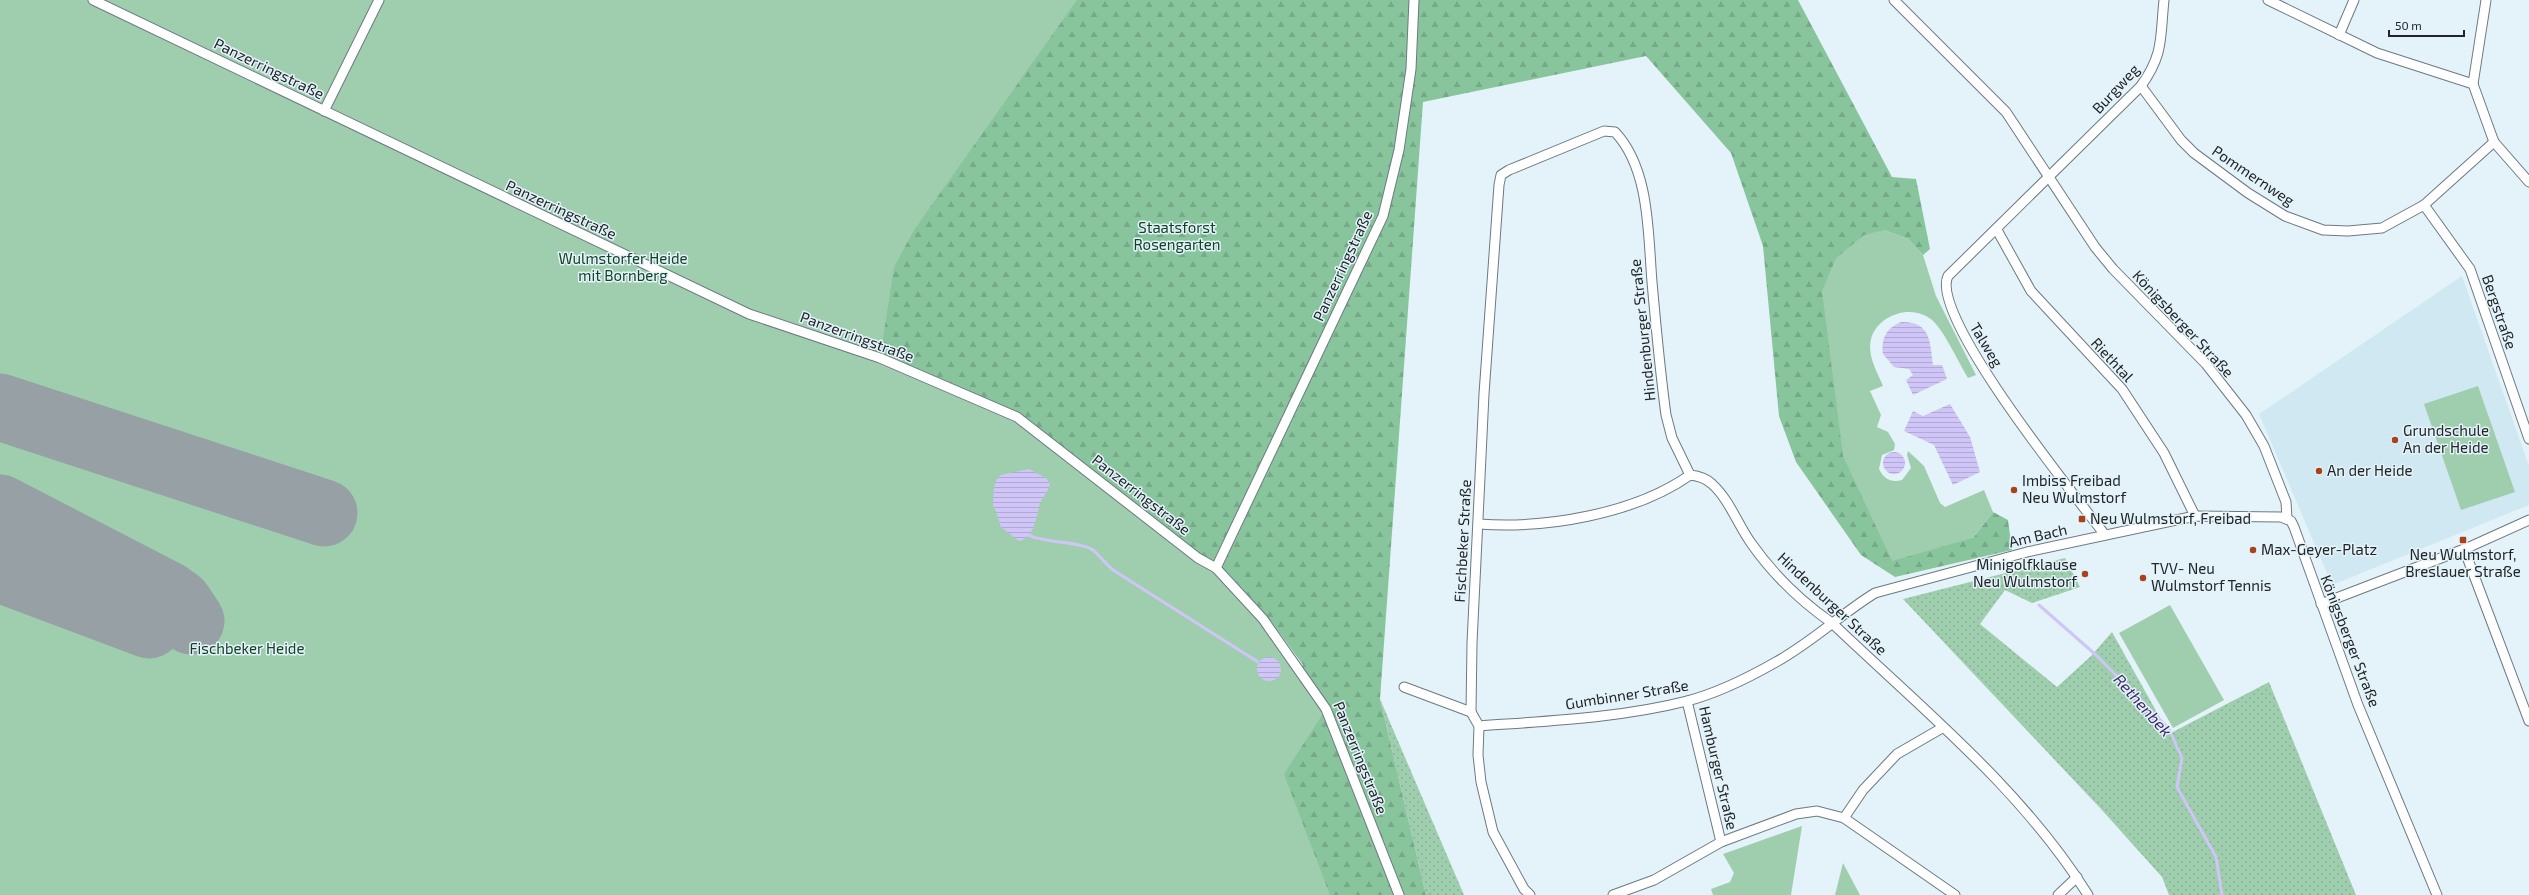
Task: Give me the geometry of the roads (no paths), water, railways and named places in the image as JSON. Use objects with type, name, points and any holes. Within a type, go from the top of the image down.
[{"type":"street","name":"Panzerringstraße","points":[[93,0],[749,314],[880,358],[1016,417],[1198,558],[1216,568],[1263,619],[1326,709],[1399,895]]},
{"type":"street","points":[[324,111],[379,0]]},
{"type":"street","name":"Panzerringstraße","points":[[1216,568],[1383,216],[1400,150],[1411,69],[1414,0]]},
{"type":"street","name":"Königsberger Straße","points":[[1894,0],[2006,112],[2073,217],[2113,269],[2206,364],[2246,415],[2264,446],[2284,496],[2287,505],[2286,518],[2291,521],[2296,532],[2358,705],[2437,895]]},
{"type":"street","name":"Burgweg","points":[[2048,177],[2141,86],[2155,67],[2161,47],[2164,0]]},
{"type":"street","points":[[2268,0],[2377,53],[2473,84]]},
{"type":"street","points":[[2339,35],[2354,0]]},
{"type":"street","points":[[2486,0],[2473,84],[2494,142],[2529,182]]},
{"type":"street","name":"Pommernweg","points":[[2141,86],[2181,140],[2194,152],[2248,194],[2285,216],[2323,230],[2348,231],[2382,228],[2424,205],[2494,142]]},
{"type":"street","name":"Hindenburger Straße","points":[[1501,175],[1509,170],[1604,131],[1615,132],[1624,142],[1638,172],[1646,213],[1666,415],[1672,438],[1690,476],[1702,477],[1712,484],[1720,493],[1751,544],[1815,611],[1832,623],[1981,763],[2020,805],[2077,877],[2088,895]]},
{"type":"street","name":"Fischbeker Straße","points":[[1471,712],[1472,643],[1479,524],[1484,394],[1501,175]]},
{"type":"street","name":"Talweg","points":[[2048,177],[1997,230],[1947,277],[1944,288],[1948,304],[1959,327],[1995,387],[2105,535]]},
{"type":"street","name":"Bergstraße","points":[[2424,205],[2470,269],[2529,439]]},
{"type":"street","name":"Riethtal","points":[[1997,230],[2031,291],[2122,389],[2164,453],[2195,516]]},
{"type":"street","points":[[1479,524],[1536,524],[1581,517],[1647,498],[1674,486],[1690,476]]},
{"type":"street","name":"Am Bach","points":[[1832,623],[1875,593],[2027,552],[2195,516],[2286,518]]},
{"type":"street","points":[[2321,604],[2464,549],[2529,520]]},
{"type":"street","points":[[2464,549],[2529,721]]},
{"type":"street","name":"Gumbinner Straße","points":[[1479,726],[1582,718],[1687,701],[1742,680],[1776,662],[1812,640],[1832,623]]},
{"type":"street","points":[[1404,687],[1471,712],[1479,726],[1478,755],[1481,782],[1493,832],[1524,889],[1530,895]]},
{"type":"street","name":"Hamburger Straße","points":[[1687,701],[1721,842]]},
{"type":"street","points":[[1844,818],[1863,790],[1897,754],[1942,728]]},
{"type":"street","points":[[1613,895],[1654,880],[1721,842],[1796,814],[1818,811],[1844,818],[1955,895]]},
{"type":"street","points":[[2058,895],[2077,877]]},
{"type":"waterway","points":[[1029,535],[1035,538],[1080,545],[1093,550],[1113,570],[1258,662]]},
{"type":"waterway","name":"Rethenbek","points":[[2039,605],[2096,655],[2169,729],[2182,758],[2177,787],[2216,857],[2222,895]]},
{"type":"place","name":"Grundschule An der Heide","points":[[2395,440]]},
{"type":"place","name":"An der Heide","points":[[2319,471]]},
{"type":"place","name":"Imbiss Freibad Neu Wulmstorf","points":[[2014,490]]},
{"type":"place","name":"Neu Wulmstorf, Freibad","points":[[2082,519]]},
{"type":"place","name":"Neu Wulmstorf, Breslauer Straße","points":[[2463,540]]},
{"type":"place","name":"Max-Geyer-Platz","points":[[2253,550]]},
{"type":"place","name":"Minigolfklause Neu Wulmstorf","points":[[2085,574]]},
{"type":"place","name":"TVV- Neu Wulmstorf Tennis","points":[[2143,578]]},
{"type":"park label","name":"Staatsforst Rosengarten","points":[[1177,236]]},
{"type":"park label","name":"Wulmstorfer Heide mit Bornberg","points":[[623,268]]},
{"type":"park label","name":"Fischbeker Heide","points":[[247,649]]}]
